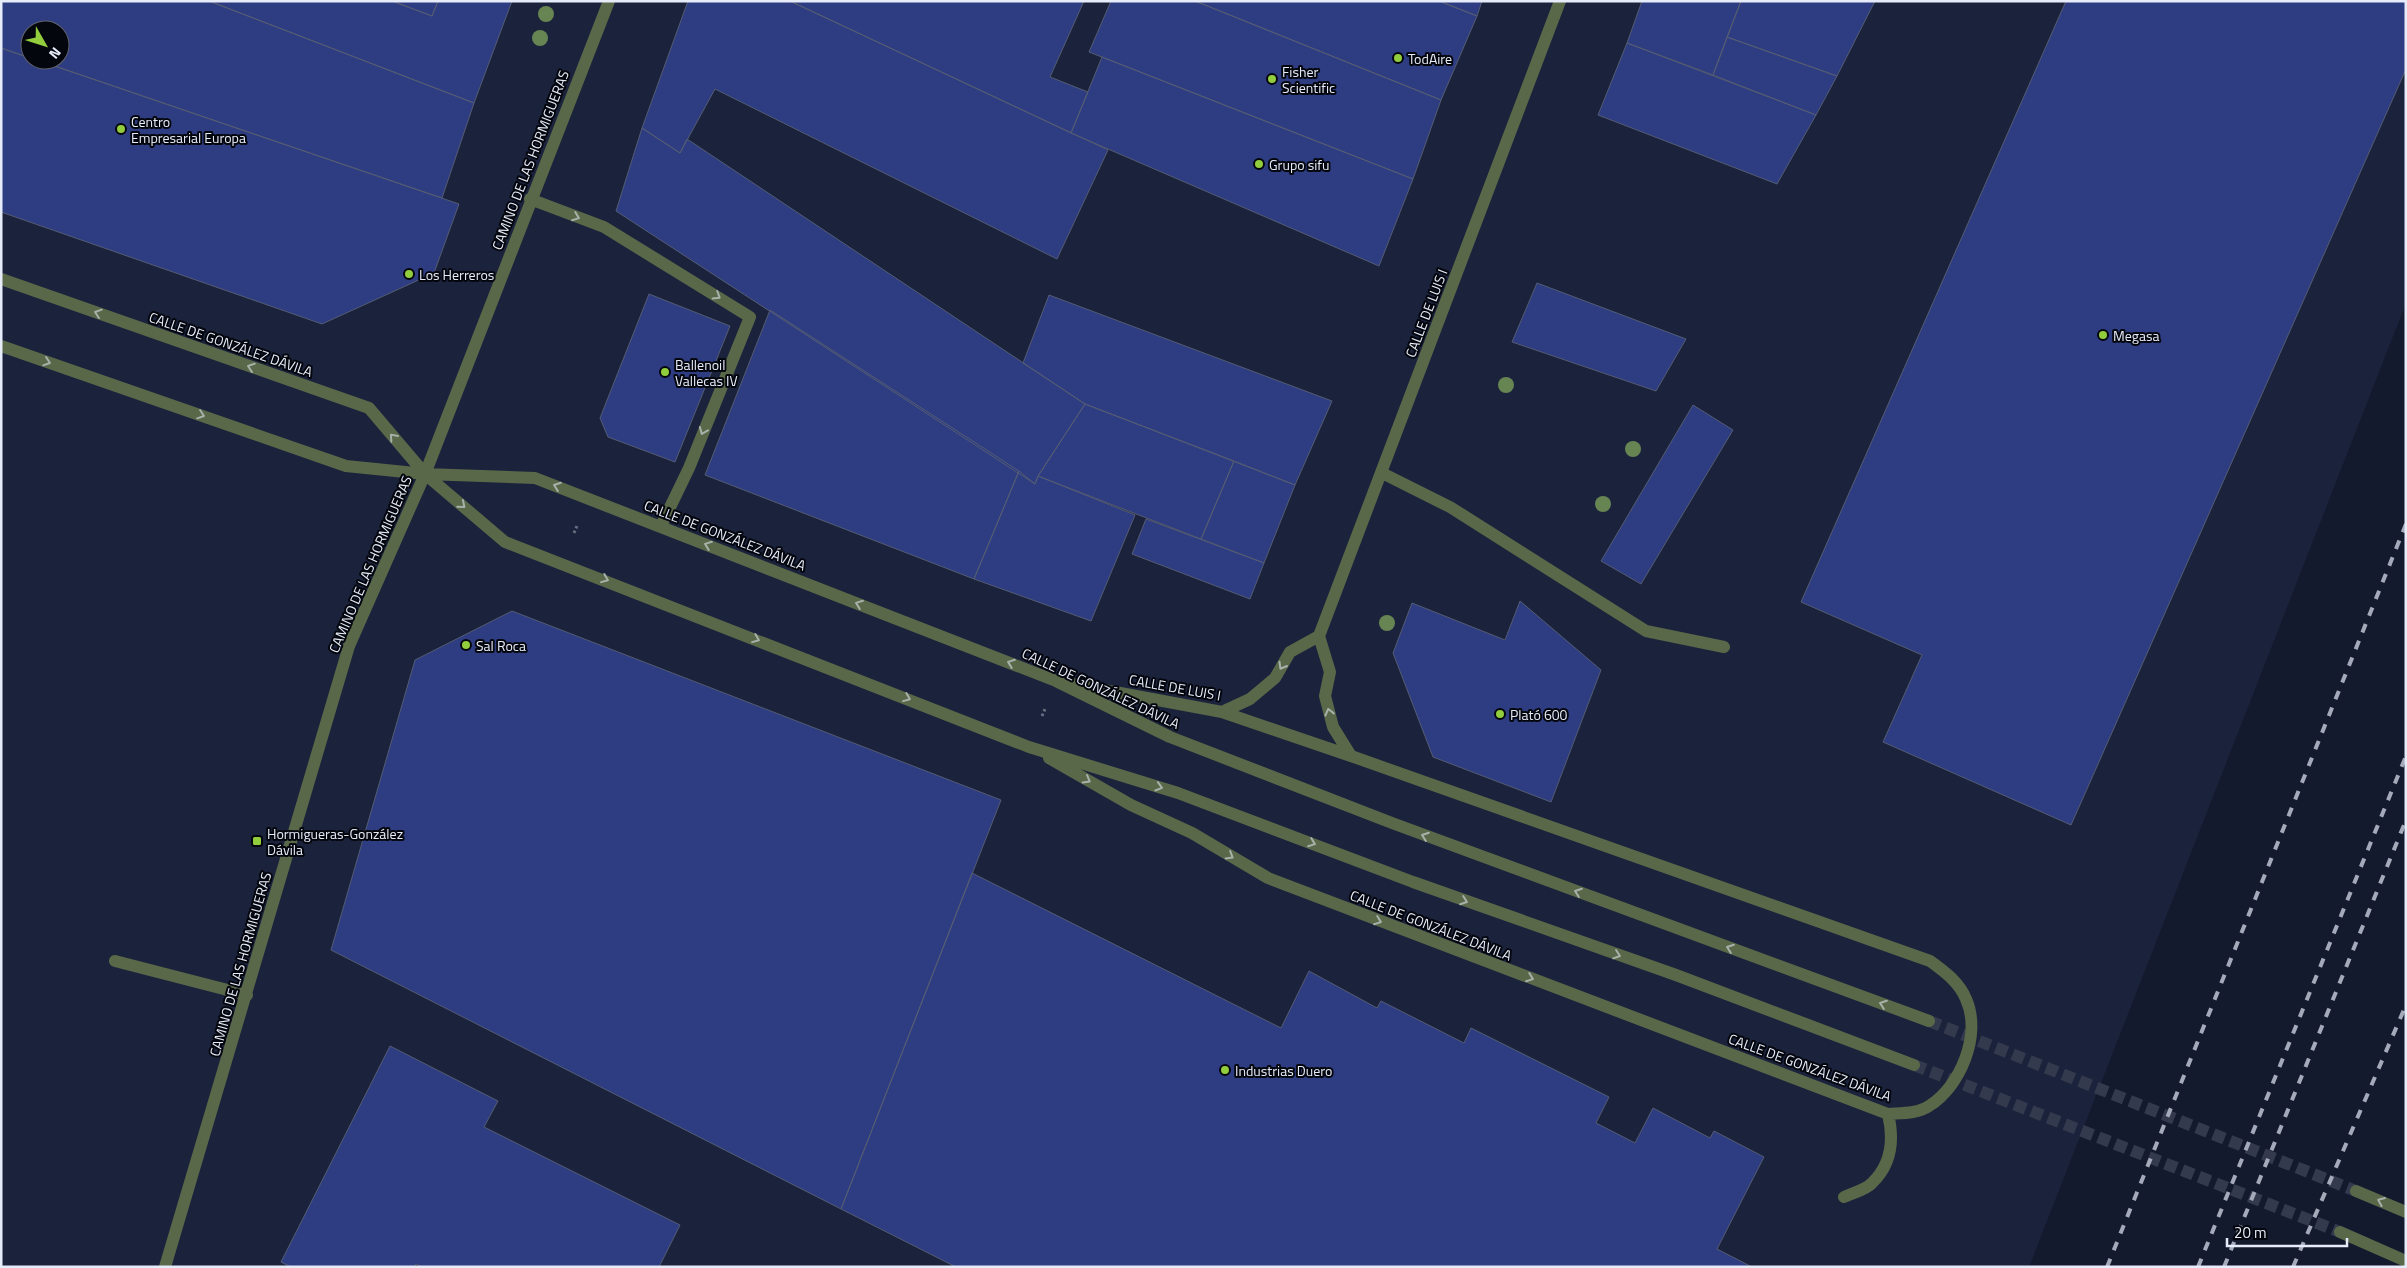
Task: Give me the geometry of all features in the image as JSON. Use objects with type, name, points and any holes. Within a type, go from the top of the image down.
[{"type":"street","name":"CAMINO DE LAS HORMIGUERAS","points":[[165,1267],[349,646],[425,474],[609,1]]},
{"type":"street","name":"CALLE DE LUIS I","points":[[1056,681],[1222,712],[1250,699],[1275,678],[1290,652],[1319,636],[1560,1]]},
{"type":"street","points":[[530,200],[604,227],[750,316],[688,468],[661,526]]},
{"type":"street","name":"CALLE DE GONZÁLEZ DÁVILA","points":[[1,279],[369,408],[425,474],[505,542],[1029,747],[1178,793],[1413,882],[1676,975],[1914,1065]]},
{"type":"street","name":"CALLE DE GONZÁLEZ DÁVILA","points":[[1,346],[346,466],[425,474],[535,478],[1056,681],[1179,741],[1401,827],[1929,1021]]},
{"type":"street","points":[[1382,473],[1450,507],[1646,631],[1724,647]]},
{"type":"street","points":[[1319,636],[1330,672],[1325,696],[1333,727],[1351,756]]},
{"type":"street","name":"CALLE DE GONZÁLEZ DÁVILA","points":[[1029,747],[1131,805],[1192,833],[1268,878],[1888,1114],[1907,1113],[1927,1108],[1946,1093],[1963,1065],[1972,1031],[1967,1000],[1953,978],[1930,961],[1222,712]]},
{"type":"street","points":[[115,961],[247,995]]},
{"type":"street","points":[[1844,1196],[1872,1184],[1883,1169],[1891,1152],[1892,1131],[1888,1114]]},
{"type":"street","points":[[2356,1191],[2406,1212]]},
{"type":"street","points":[[2340,1232],[2406,1262]]},
{"type":"path","points":[[574,533],[577,526]]},
{"type":"path","points":[[1042,716],[1045,709]]},
{"type":"shaded area","points":[[1,1],[2406,1],[2406,303],[2029,1267],[1,1267]]},
{"type":"building","points":[[1,1],[209,1],[474,103],[442,198],[66,70],[70,70],[70,20],[20,20],[20,55],[1,48]]},
{"type":"building","points":[[209,1],[392,1],[432,16],[438,1],[512,1],[474,103]]},
{"type":"building","points":[[392,1],[438,1],[432,16]]},
{"type":"building","points":[[688,1],[790,1],[1108,150],[1057,259],[715,89],[680,153],[642,128]]},
{"type":"building","points":[[790,1],[1084,1],[1050,77],[1088,92],[1071,133]]},
{"type":"building","name":"Fisher Scientific","points":[[1111,1],[1195,1],[1441,100],[1413,179],[1089,52]]},
{"type":"building","name":"TodAire","points":[[1195,1],[1439,1],[1477,16],[1441,100]]},
{"type":"building","points":[[1439,1],[1482,1],[1477,16]]},
{"type":"building","points":[[1642,1],[1741,1],[1713,75],[1627,43]]},
{"type":"building","points":[[1741,1],[1875,1],[1837,76],[1727,37]]},
{"type":"building","name":"Megasa","points":[[2066,1],[2406,1],[2406,69],[2071,825],[1883,742],[1922,655],[1801,602]]},
{"type":"building","points":[[1727,37],[1837,76],[1816,115],[1713,75]]},
{"type":"building","points":[[1627,43],[1816,115],[1777,184],[1598,115]]},
{"type":"building","name":"Centro Empresarial Europa","points":[[1,48],[20,55],[20,70],[66,70],[459,204],[434,273],[322,324],[1,212]]},
{"type":"building","name":"Grupo sifu","points":[[1102,57],[1413,179],[1379,266],[1071,133]]},
{"type":"building","points":[[642,128],[680,153],[687,139],[1085,404],[1038,476],[1035,484],[616,211]]},
{"type":"building","points":[[1537,283],[1686,339],[1656,391],[1512,342]]},
{"type":"building","name":"Ballenoil Vallecas IV","points":[[649,294],[730,326],[675,462],[608,437],[600,418]]},
{"type":"building","points":[[1049,295],[1332,401],[1295,485],[1085,404],[1023,363]]},
{"type":"building","points":[[770,310],[1019,471],[974,579],[705,475]]},
{"type":"building","points":[[1085,404],[1234,461],[1201,539],[1038,476]]},
{"type":"building","points":[[1693,405],[1733,430],[1641,584],[1601,561]]},
{"type":"building","points":[[1234,461],[1295,485],[1264,563],[1201,539]]},
{"type":"building","points":[[1019,471],[1035,484],[1038,476],[1135,515],[1091,621],[974,579]]},
{"type":"building","points":[[1146,519],[1264,563],[1250,599],[1132,554]]},
{"type":"building","name":"Plató 600","points":[[1520,601],[1601,670],[1551,802],[1433,757],[1393,653],[1412,603],[1505,640]]},
{"type":"building","points":[[512,611],[1001,800],[841,1209],[331,950],[415,660]]},
{"type":"building","name":"Industrias Duero","points":[[972,873],[1281,1028],[1309,971],[1377,1008],[1381,1001],[1464,1043],[1471,1028],[1609,1097],[1596,1123],[1635,1143],[1653,1108],[1710,1138],[1714,1131],[1764,1157],[1717,1249],[1752,1267],[956,1267],[841,1209]]},
{"type":"building","points":[[390,1046],[498,1101],[484,1127],[680,1225],[659,1267],[422,1267],[416,1264],[414,1267],[291,1267],[281,1262]]},
{"type":"tunnel","points":[[1929,1021],[2356,1191]]},
{"type":"tunnel","points":[[1914,1065],[2340,1232]]},
{"type":"railway","points":[[2107,1267],[2406,524]]},
{"type":"railway","points":[[2198,1267],[2406,756]]},
{"type":"railway","points":[[2224,1267],[2406,820]]},
{"type":"railway","points":[[2293,1267],[2406,1005]]},
{"type":"place","name":"TodAire","points":[[1398,58]]},
{"type":"place","name":"Fisher Scientific","points":[[1272,79]]},
{"type":"place","name":"Centro Empresarial Europa","points":[[121,129]]},
{"type":"place","name":"Grupo sifu","points":[[1259,164]]},
{"type":"place","name":"Los Herreros","points":[[409,274]]},
{"type":"place","name":"Megasa","points":[[2103,335]]},
{"type":"place","name":"Ballenoil Vallecas IV","points":[[665,372]]},
{"type":"place","name":"Sal Roca","points":[[466,645]]},
{"type":"place","name":"Plató 600","points":[[1500,714]]},
{"type":"place","name":"Hormigueras-González Dávila","points":[[257,841]]},
{"type":"place","name":"Industrias Duero","points":[[1225,1070]]}]
